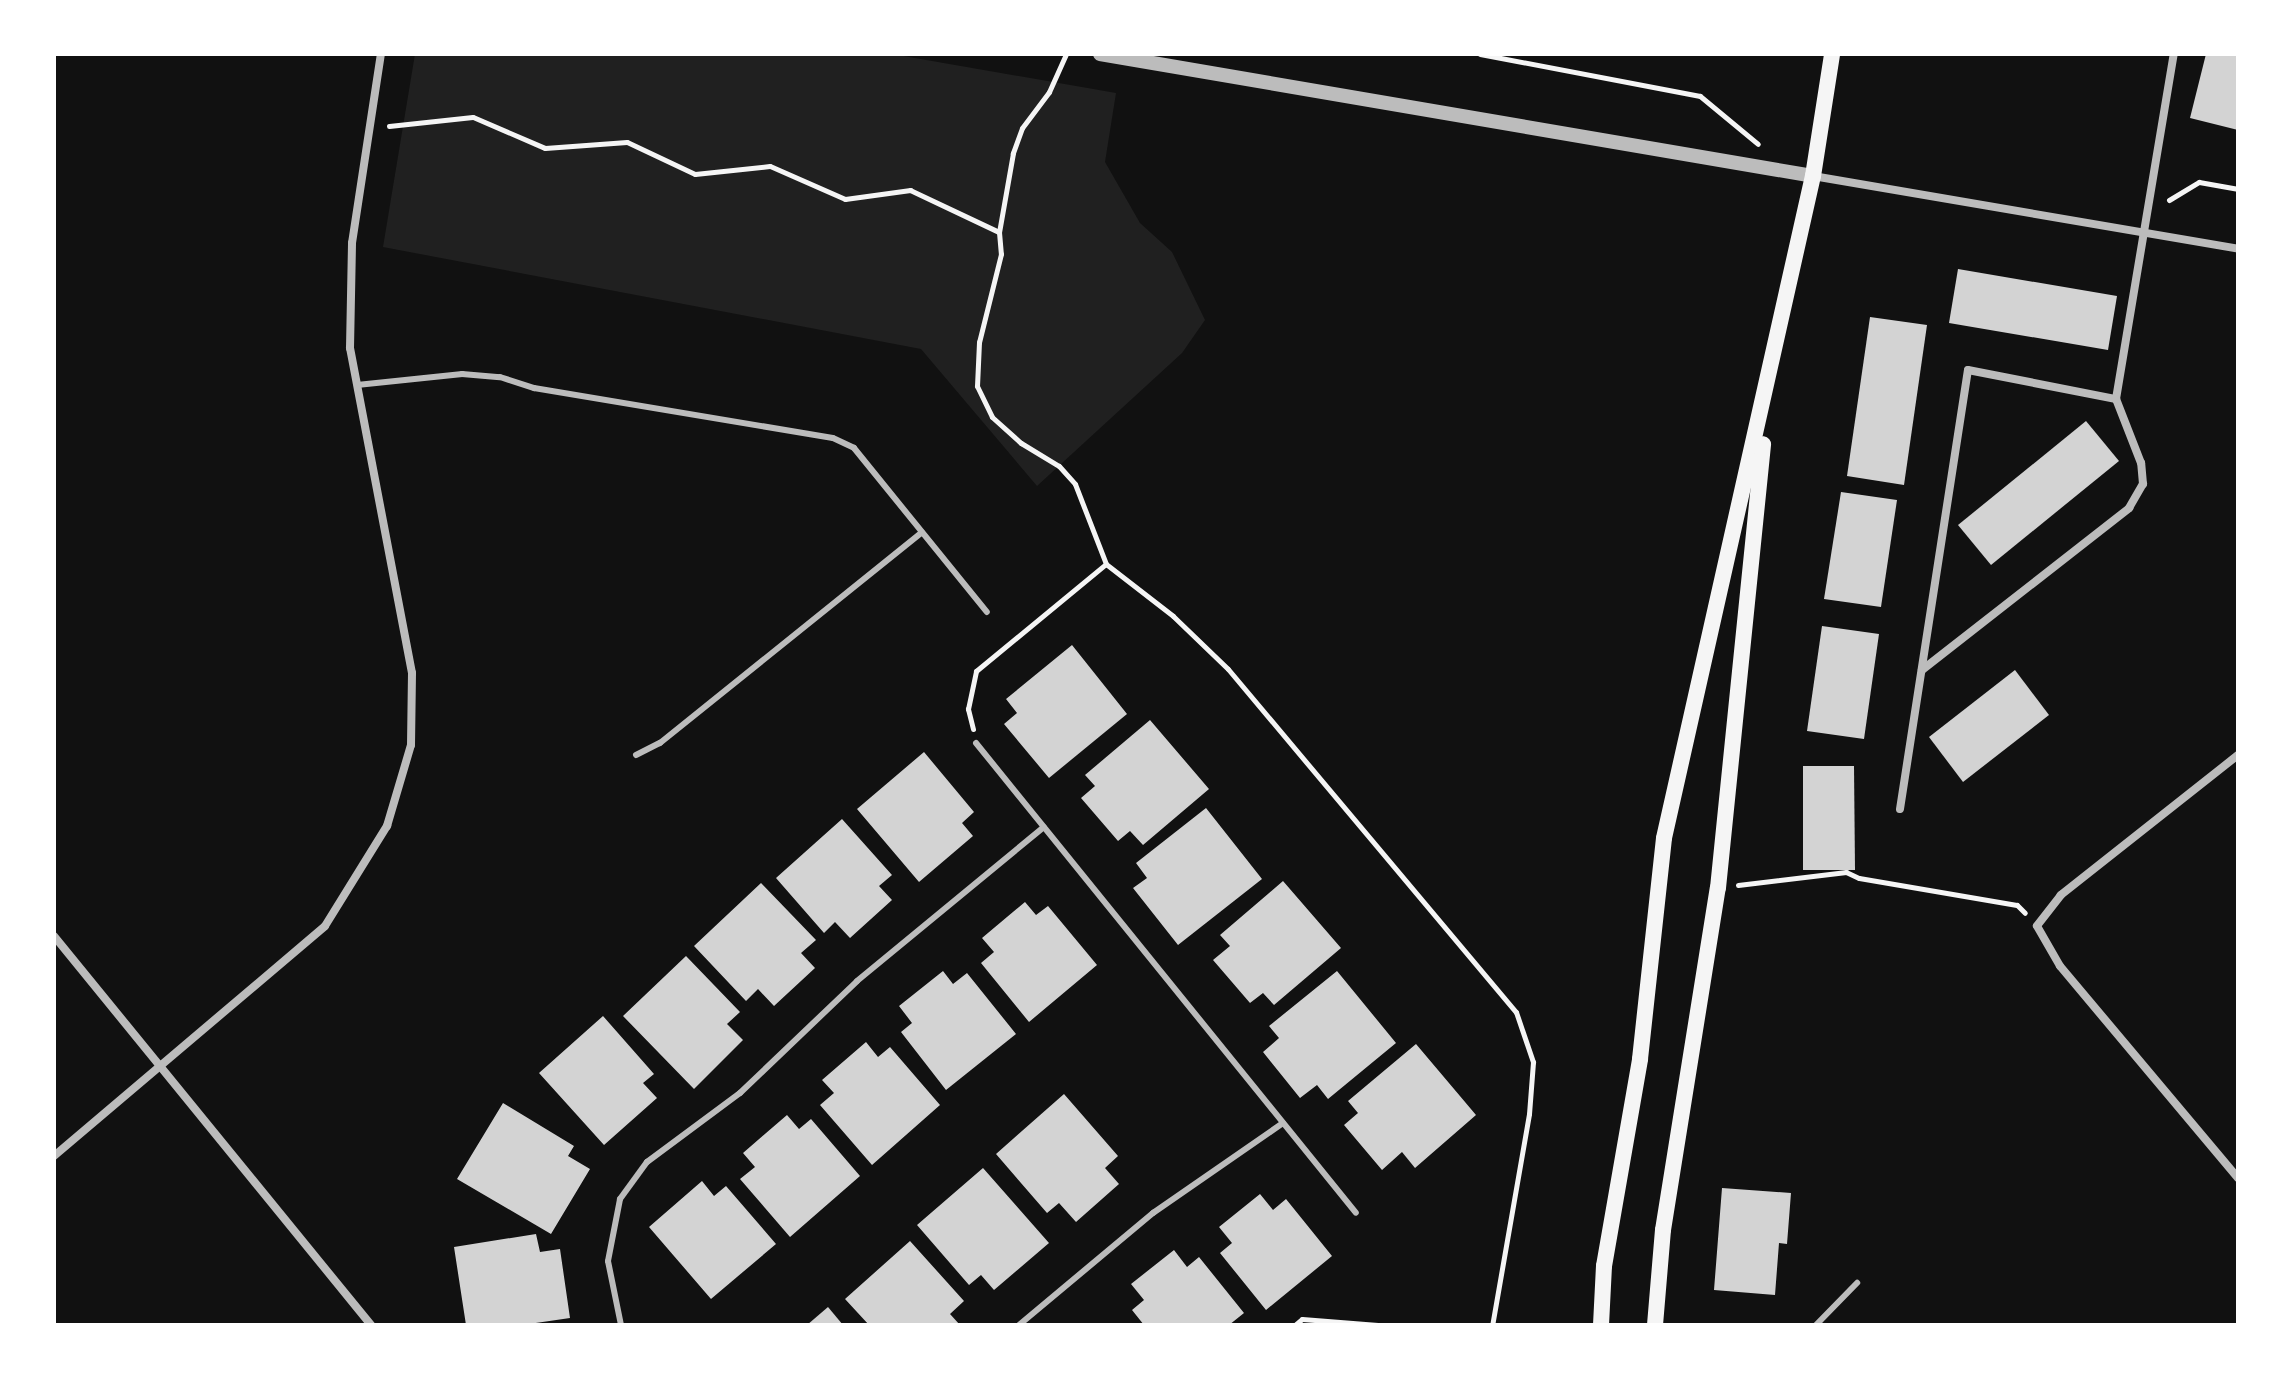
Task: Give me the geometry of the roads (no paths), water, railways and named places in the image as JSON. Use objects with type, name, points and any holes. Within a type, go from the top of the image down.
[{"type":"main road","points":[[1601,1325],[1604,1266],[1640,1059],[1664,838],[1813,176],[1832,54]]},
{"type":"main road","points":[[1655,1325],[1663,1230],[1718,888],[1770,371]]},
{"type":"street","points":[[54,1156],[325,926],[387,826],[411,745],[412,673],[350,348],[352,243],[381,54]]},
{"type":"street","points":[[1100,54],[2238,249]]},
{"type":"street","points":[[1922,670],[2129,508],[2143,484],[2141,463],[2116,399],[2174,54]]},
{"type":"street","points":[[1900,809],[1968,370],[2116,399]]},
{"type":"street","points":[[2238,755],[2061,895],[2037,926],[2060,966],[2238,1178]]},
{"type":"street","points":[[54,936],[371,1325]]},
{"type":"lane","points":[[357,385],[462,374],[500,377],[534,388],[833,438],[854,448],[987,612]]},
{"type":"lane","points":[[636,755],[660,743],[922,532]]},
{"type":"lane","points":[[976,743],[1356,1213]]},
{"type":"lane","points":[[621,1325],[608,1261],[620,1199],[647,1162],[740,1093],[857,981],[1044,827]]},
{"type":"lane","points":[[1019,1325],[1153,1213],[1283,1123]]},
{"type":"lane","points":[[1816,1325],[1857,1283]]}]
